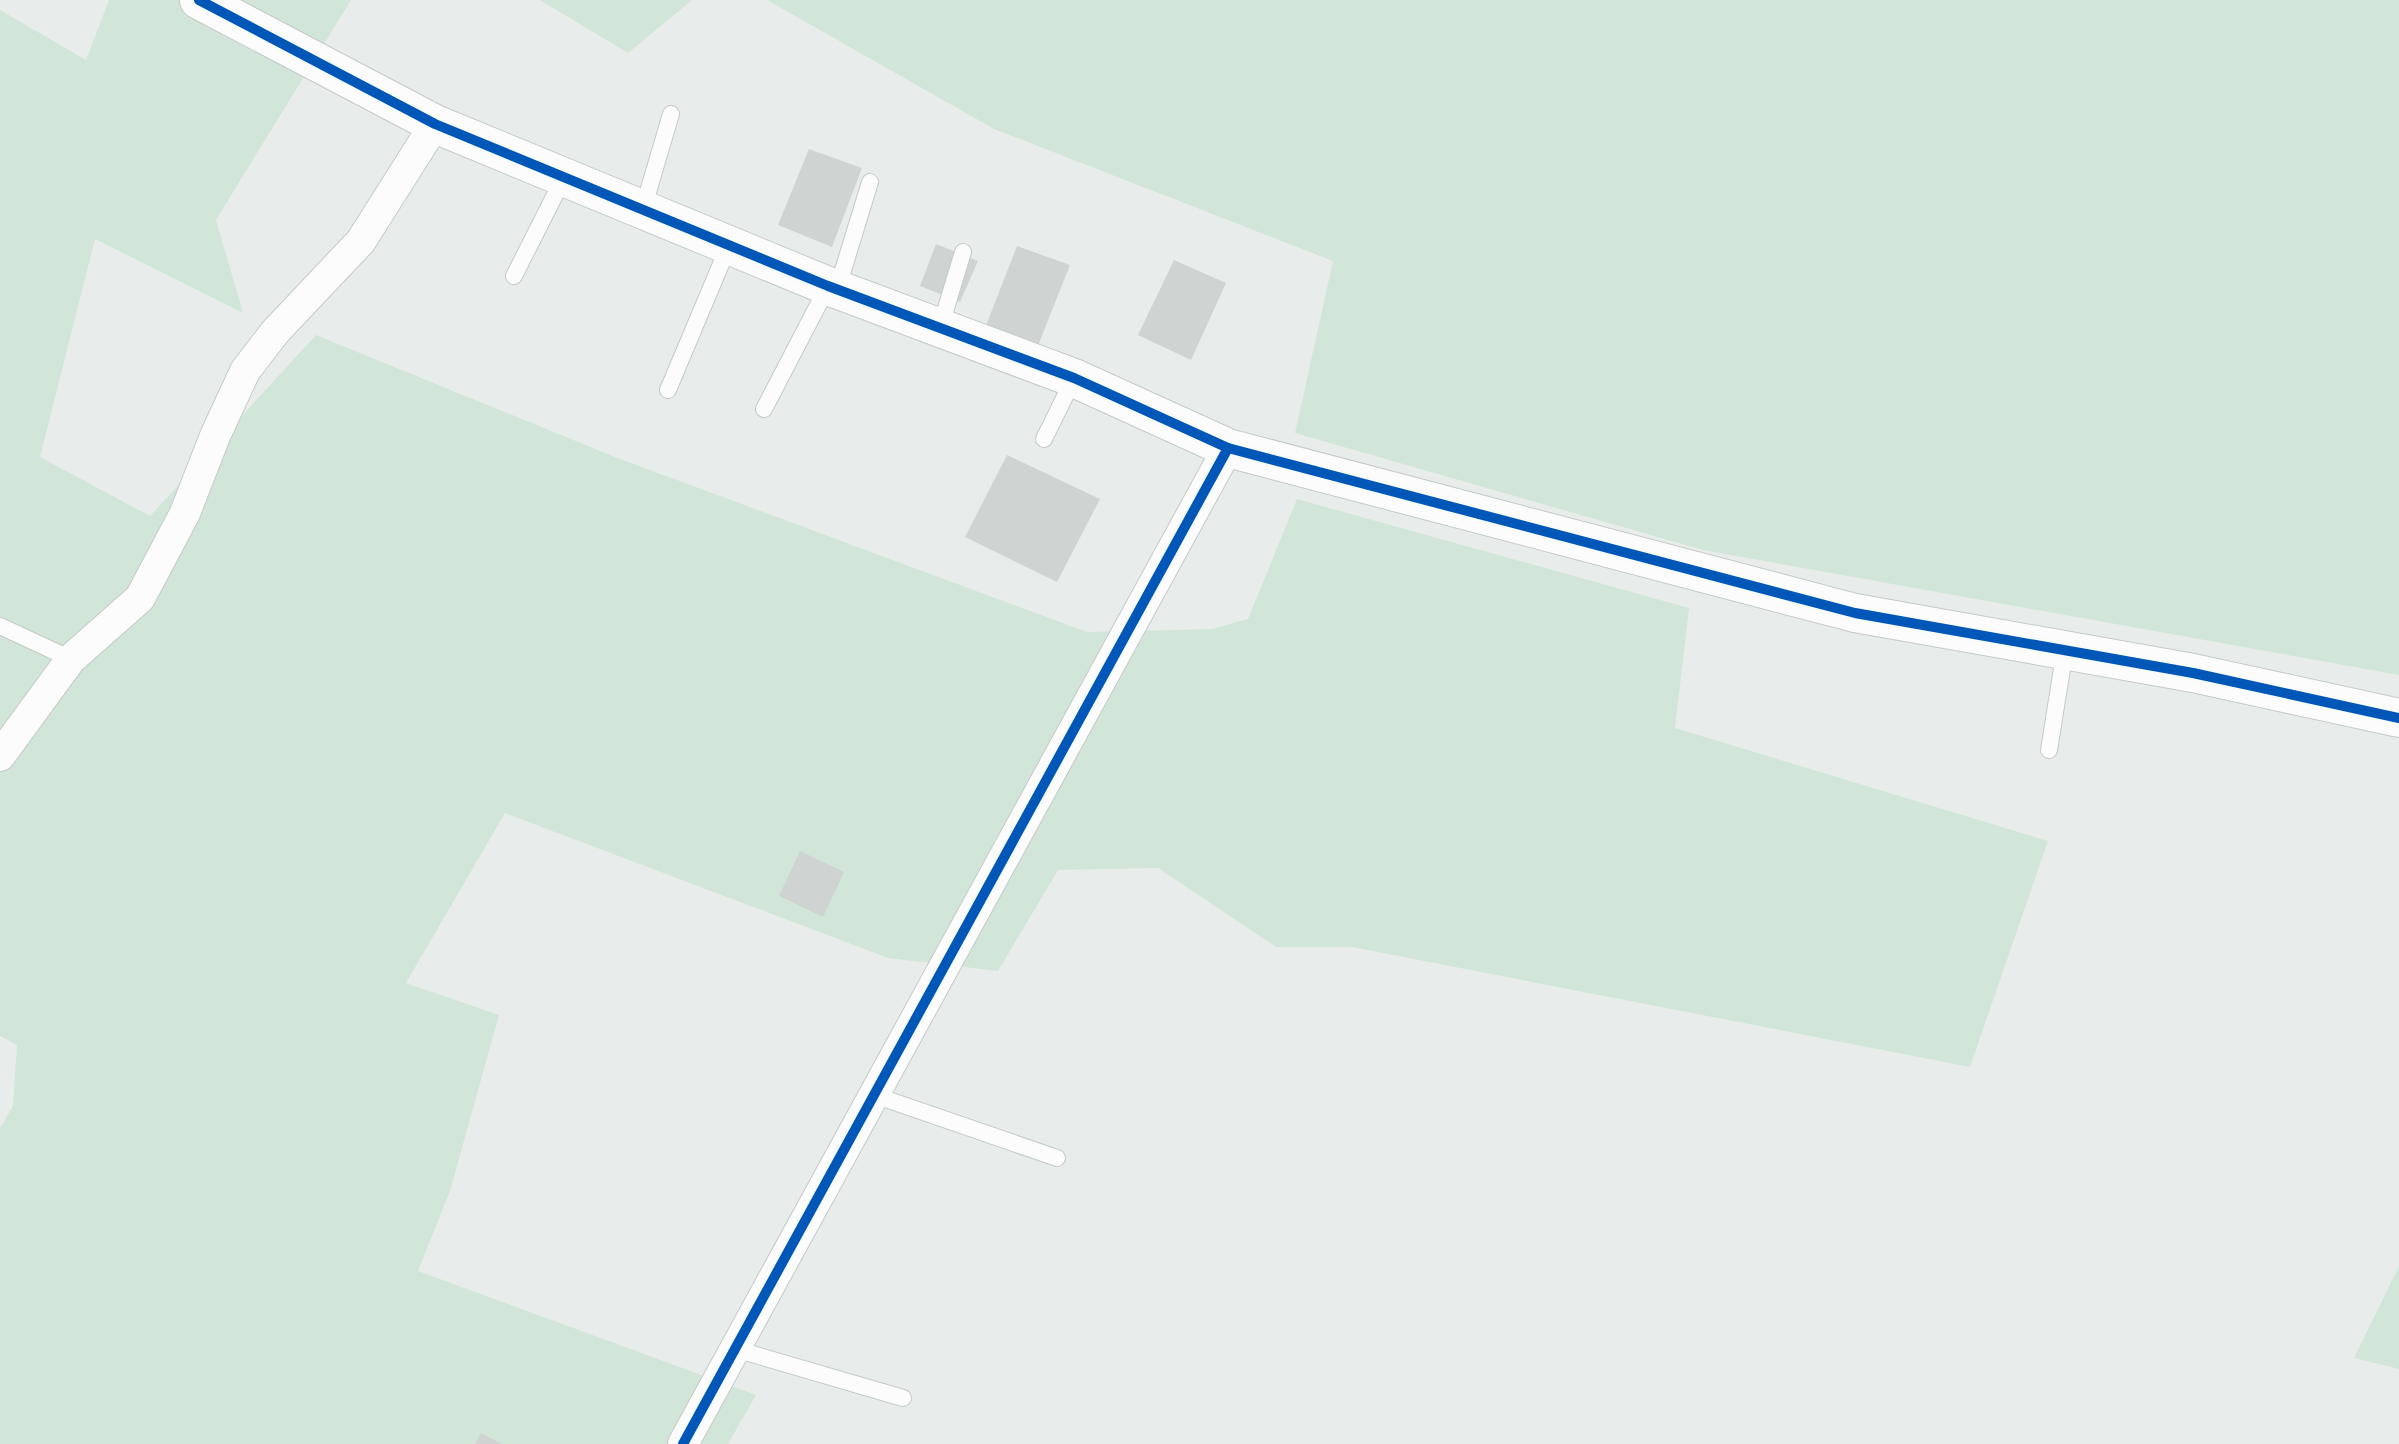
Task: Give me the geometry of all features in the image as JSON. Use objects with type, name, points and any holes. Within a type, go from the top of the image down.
[{"type":"street","points":[[198,0],[435,124],[832,288],[1074,377],[1227,448],[1855,613],[2193,673],[2399,718]]},
{"type":"street","points":[[0,756],[71,659],[140,598],[185,513],[215,436],[245,371],[275,332],[361,241],[435,124]]},
{"type":"street","points":[[683,1444],[1227,448]]},
{"type":"lane","points":[[643,209],[671,114]]},
{"type":"lane","points":[[514,276],[564,177]]},
{"type":"lane","points":[[764,409],[832,288],[870,182]]},
{"type":"lane","points":[[668,390],[729,245]]},
{"type":"lane","points":[[940,328],[963,252]]},
{"type":"lane","points":[[1044,439],[1074,377]]},
{"type":"lane","points":[[0,626],[71,659]]},
{"type":"lane","points":[[2049,750],[2065,650]]},
{"type":"lane","points":[[874,1095],[1057,1158]]},
{"type":"lane","points":[[735,1349],[903,1398]]},
{"type":"green space","points":[[109,0],[351,0],[216,220],[243,313],[95,239],[40,457],[150,516],[316,335],[615,457],[1087,632],[1212,629],[1248,619],[1297,499],[1689,608],[1675,728],[2048,841],[1970,1067],[1352,947],[1276,947],[1158,868],[1058,870],[998,971],[888,958],[505,813],[406,983],[499,1015],[450,1191],[418,1271],[756,1395],[728,1444],[0,1444],[0,1128],[13,1106],[17,1045],[0,1036],[0,10],[86,60]]},
{"type":"green space","points":[[540,0],[692,0],[628,53]]},
{"type":"green space","points":[[767,0],[2399,0],[2399,675],[1703,550],[1295,433],[1333,261],[994,129]]},
{"type":"green space","points":[[2399,1266],[2399,1369],[2354,1358]]},
{"type":"building","points":[[809,149],[862,168],[832,247],[778,225]]},
{"type":"building","points":[[936,244],[978,261],[960,302],[920,286]]},
{"type":"building","points":[[1017,246],[1070,265],[1037,348],[985,328]]},
{"type":"building","points":[[1174,260],[1226,283],[1191,360],[1138,335]]},
{"type":"building","points":[[1007,455],[1100,499],[1057,582],[965,537]]},
{"type":"building","points":[[800,851],[844,872],[823,917],[779,896]]},
{"type":"building","points":[[481,1433],[502,1444],[475,1444]]},
{"type":"cycle path","points":[[199,0],[435,124],[828,286],[1074,378],[1228,448],[1855,613],[2193,673],[2399,718]]},
{"type":"cycle path","points":[[683,1444],[1228,448]]}]
